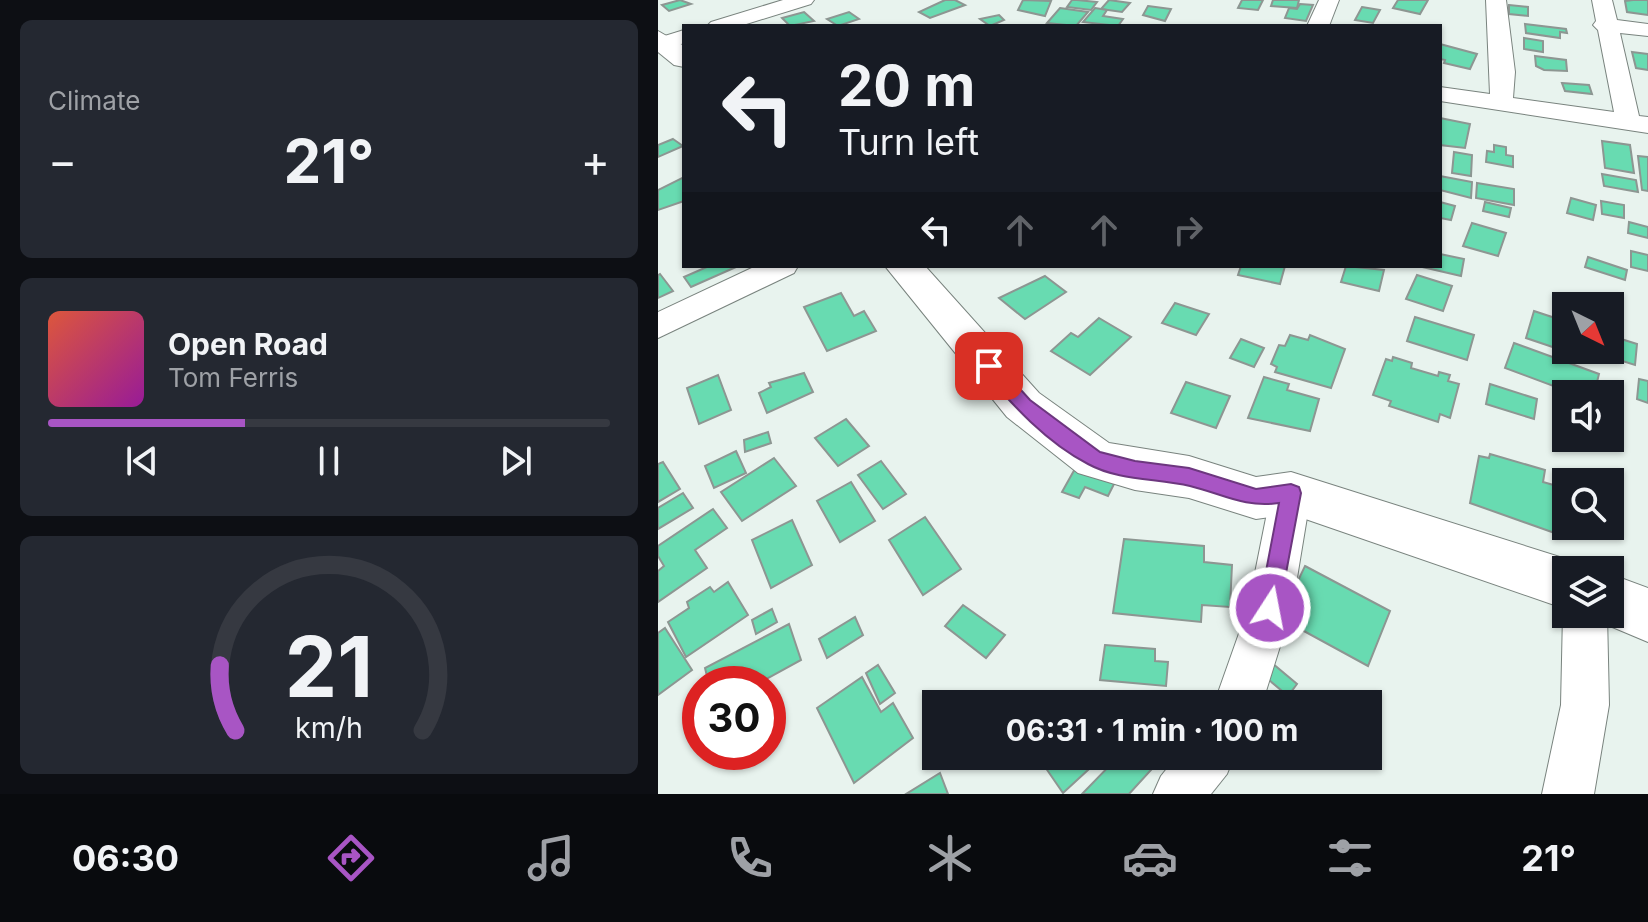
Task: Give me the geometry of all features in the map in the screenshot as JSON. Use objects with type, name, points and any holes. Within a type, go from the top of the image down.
[{"type":"street","points":[[725,24],[804,0]]},
{"type":"street","points":[[1319,24],[1329,0]]},
{"type":"street","points":[[1496,0],[1503,72],[1501,103]]},
{"type":"street","points":[[1442,94],[1638,124],[1604,25],[1602,0]]},
{"type":"street","points":[[1604,25],[1648,30]]},
{"type":"street","points":[[658,326],[779,268]]},
{"type":"street","points":[[906,268],[1023,405],[1095,459],[1135,470],[1189,477],[1256,498],[1291,493],[1552,579]]},
{"type":"street","points":[[1243,690],[1270,608],[1291,493]]},
{"type":"street","points":[[1624,606],[1648,615]]},
{"type":"street","points":[[1568,794],[1583,714],[1589,650],[1587,628]]},
{"type":"street","points":[[1179,794],[1198,770]]},
{"type":"building","points":[[680,0],[691,4],[669,11],[662,5]]},
{"type":"building","points":[[945,0],[955,0],[965,5],[930,18],[919,12]]},
{"type":"building","points":[[1023,0],[1051,1],[1045,16],[1018,10]]},
{"type":"building","points":[[1072,0],[1097,2],[1091,10],[1067,7]]},
{"type":"building","points":[[1109,0],[1130,3],[1122,12],[1101,9]]},
{"type":"building","points":[[1242,0],[1263,0],[1258,10],[1238,8]]},
{"type":"building","points":[[1273,0],[1299,0],[1297,8],[1271,6]]},
{"type":"building","points":[[1398,0],[1428,0],[1420,14],[1393,8]]},
{"type":"building","points":[[1648,0],[1648,15],[1627,12],[1625,1]]},
{"type":"building","points":[[1300,4],[1313,5],[1306,21],[1285,18],[1289,8],[1297,9]]},
{"type":"building","points":[[1509,5],[1528,7],[1528,16],[1509,14]]},
{"type":"building","points":[[1148,6],[1171,9],[1165,21],[1143,15]]},
{"type":"building","points":[[1362,7],[1380,10],[1373,23],[1355,20]]},
{"type":"building","points":[[1060,8],[1088,12],[1078,24],[1047,23]]},
{"type":"building","points":[[1095,8],[1107,10],[1103,16],[1123,19],[1119,24],[1083,22]]},
{"type":"building","points":[[804,12],[814,21],[788,24],[782,18]]},
{"type":"building","points":[[849,12],[859,19],[835,24],[827,19]]},
{"type":"building","points":[[999,15],[1004,20],[987,24],[980,19]]},
{"type":"building","points":[[1525,24],[1566,29],[1567,33],[1560,32],[1560,38],[1526,33]]},
{"type":"building","points":[[1524,38],[1543,41],[1543,52],[1524,49]]},
{"type":"building","points":[[1442,45],[1477,54],[1470,69],[1444,63],[1442,59]]},
{"type":"building","points":[[1632,52],[1648,54],[1648,70],[1636,68]]},
{"type":"building","points":[[1535,56],[1566,60],[1567,71],[1544,70],[1536,66]]},
{"type":"building","points":[[1562,83],[1589,85],[1592,94],[1565,91]]},
{"type":"building","points":[[1442,118],[1470,124],[1465,148],[1442,145]]},
{"type":"building","points":[[673,139],[682,146],[658,157],[658,145]]},
{"type":"building","points":[[1602,141],[1630,145],[1634,173],[1605,168]]},
{"type":"building","points":[[1494,145],[1506,147],[1506,155],[1513,156],[1513,167],[1486,162],[1487,151],[1494,152]]},
{"type":"building","points":[[1454,152],[1472,155],[1471,176],[1452,173]]},
{"type":"building","points":[[1638,156],[1648,157],[1648,191],[1642,190]]},
{"type":"building","points":[[1602,174],[1636,180],[1638,192],[1604,186]]},
{"type":"building","points":[[1442,176],[1472,182],[1471,198],[1442,191]]},
{"type":"building","points":[[682,178],[682,202],[658,210],[658,190]]},
{"type":"building","points":[[1477,183],[1514,189],[1514,205],[1476,198]]},
{"type":"building","points":[[1571,198],[1596,205],[1593,220],[1567,213]]},
{"type":"building","points":[[1601,201],[1624,205],[1624,218],[1602,214]]},
{"type":"building","points":[[1485,202],[1511,208],[1509,217],[1483,211]]},
{"type":"building","points":[[1442,203],[1455,206],[1451,220],[1442,218]]},
{"type":"building","points":[[1629,222],[1648,227],[1648,238],[1628,233]]},
{"type":"building","points":[[1472,223],[1506,233],[1498,256],[1463,246]]},
{"type":"building","points":[[1631,251],[1648,255],[1648,271],[1631,267]]},
{"type":"building","points":[[1442,254],[1464,259],[1461,276],[1427,268],[1442,268]]},
{"type":"building","points":[[1588,257],[1627,270],[1625,280],[1585,267]]},
{"type":"building","points":[[704,268],[734,268],[691,287],[684,277]]},
{"type":"building","points":[[1240,268],[1284,268],[1280,284],[1238,275]]},
{"type":"building","points":[[1345,268],[1384,270],[1379,291],[1341,282]]},
{"type":"building","points":[[658,275],[673,291],[658,298]]},
{"type":"building","points":[[1417,275],[1452,286],[1443,311],[1406,299]]},
{"type":"building","points":[[1045,276],[1066,292],[1025,319],[999,298]]},
{"type":"building","points":[[841,293],[854,316],[864,311],[876,331],[827,351],[804,307]]},
{"type":"building","points":[[1175,303],[1209,314],[1196,335],[1162,323]]},
{"type":"building","points":[[1534,311],[1552,317],[1552,347],[1526,338]]},
{"type":"building","points":[[1415,317],[1474,335],[1467,360],[1407,341]]},
{"type":"building","points":[[1099,318],[1131,337],[1090,375],[1051,351],[1071,333],[1078,337]]},
{"type":"building","points":[[1290,335],[1308,340],[1310,335],[1345,349],[1331,388],[1275,372],[1277,367],[1271,364],[1279,345],[1285,346]]},
{"type":"building","points":[[1241,339],[1264,348],[1254,367],[1230,358]]},
{"type":"building","points":[[1624,340],[1637,344],[1635,365],[1624,362]]},
{"type":"building","points":[[1514,343],[1552,357],[1552,364],[1572,364],[1599,374],[1598,380],[1552,380],[1552,385],[1505,368]]},
{"type":"building","points":[[1393,357],[1412,363],[1411,368],[1438,376],[1439,372],[1450,375],[1448,381],[1459,384],[1450,418],[1440,414],[1438,422],[1389,406],[1391,401],[1373,395],[1386,359],[1392,361]]},
{"type":"building","points":[[804,373],[813,392],[767,413],[759,393],[771,387],[769,383]]},
{"type":"building","points":[[718,375],[731,410],[699,424],[687,388]]},
{"type":"building","points":[[1264,377],[1289,384],[1287,390],[1319,399],[1310,431],[1248,418]]},
{"type":"building","points":[[1639,379],[1648,381],[1648,403],[1637,399]]},
{"type":"building","points":[[1186,382],[1230,396],[1216,428],[1171,413]]},
{"type":"building","points":[[1490,384],[1537,399],[1534,419],[1486,404]]},
{"type":"building","points":[[846,419],[869,446],[838,466],[815,438]]},
{"type":"building","points":[[768,432],[771,443],[745,452],[744,440]]},
{"type":"building","points":[[736,451],[746,473],[714,488],[705,466]]},
{"type":"building","points":[[1490,454],[1545,470],[1543,482],[1552,485],[1552,532],[1470,503],[1479,456],[1489,458]]},
{"type":"building","points":[[774,458],[796,486],[742,521],[721,492]]},
{"type":"building","points":[[881,461],[906,494],[883,509],[858,475]]},
{"type":"building","points":[[663,462],[680,489],[658,502],[658,464]]},
{"type":"building","points":[[1076,467],[1116,480],[1108,496],[1085,487],[1079,498],[1062,492]]},
{"type":"building","points":[[851,482],[875,521],[840,542],[817,501]]},
{"type":"building","points":[[683,493],[693,508],[658,529],[658,508]]},
{"type":"building","points":[[713,509],[727,528],[695,550],[707,568],[658,602],[658,571],[664,566],[658,556],[658,546]]},
{"type":"building","points":[[925,517],[961,569],[923,595],[889,540]]},
{"type":"building","points":[[792,520],[812,565],[771,588],[752,540]]},
{"type":"building","points":[[1124,539],[1204,546],[1204,562],[1232,565],[1230,607],[1202,605],[1201,622],[1113,613]]},
{"type":"building","points":[[1305,566],[1390,611],[1368,666],[1280,618]]},
{"type":"building","points":[[728,582],[748,615],[686,657],[668,622],[689,608],[687,602],[710,587],[714,592]]},
{"type":"building","points":[[963,605],[1005,635],[986,658],[945,626]]},
{"type":"building","points":[[772,609],[777,622],[756,634],[752,620]]},
{"type":"building","points":[[855,617],[863,635],[827,658],[819,639]]},
{"type":"building","points":[[789,624],[801,660],[786,668],[709,666]]},
{"type":"building","points":[[665,628],[689,666],[682,666],[682,677],[658,695],[658,633]]},
{"type":"building","points":[[1105,645],[1155,649],[1155,661],[1168,662],[1166,686],[1100,680]]},
{"type":"building","points":[[1272,663],[1297,684],[1292,690],[1281,690],[1263,675]]},
{"type":"building","points":[[878,665],[895,693],[880,704],[866,673]]},
{"type":"building","points":[[862,677],[881,712],[893,703],[913,738],[854,783],[817,708]]},
{"type":"building","points":[[1047,770],[1088,770],[1063,793]]},
{"type":"building","points":[[1105,770],[1151,770],[1129,794],[1082,794]]},
{"type":"building","points":[[940,773],[948,794],[906,794]]},
{"type":"route","points":[[989,366],[1023,405],[1095,459],[1135,470],[1189,477],[1256,498],[1291,493],[1270,608]]}]
